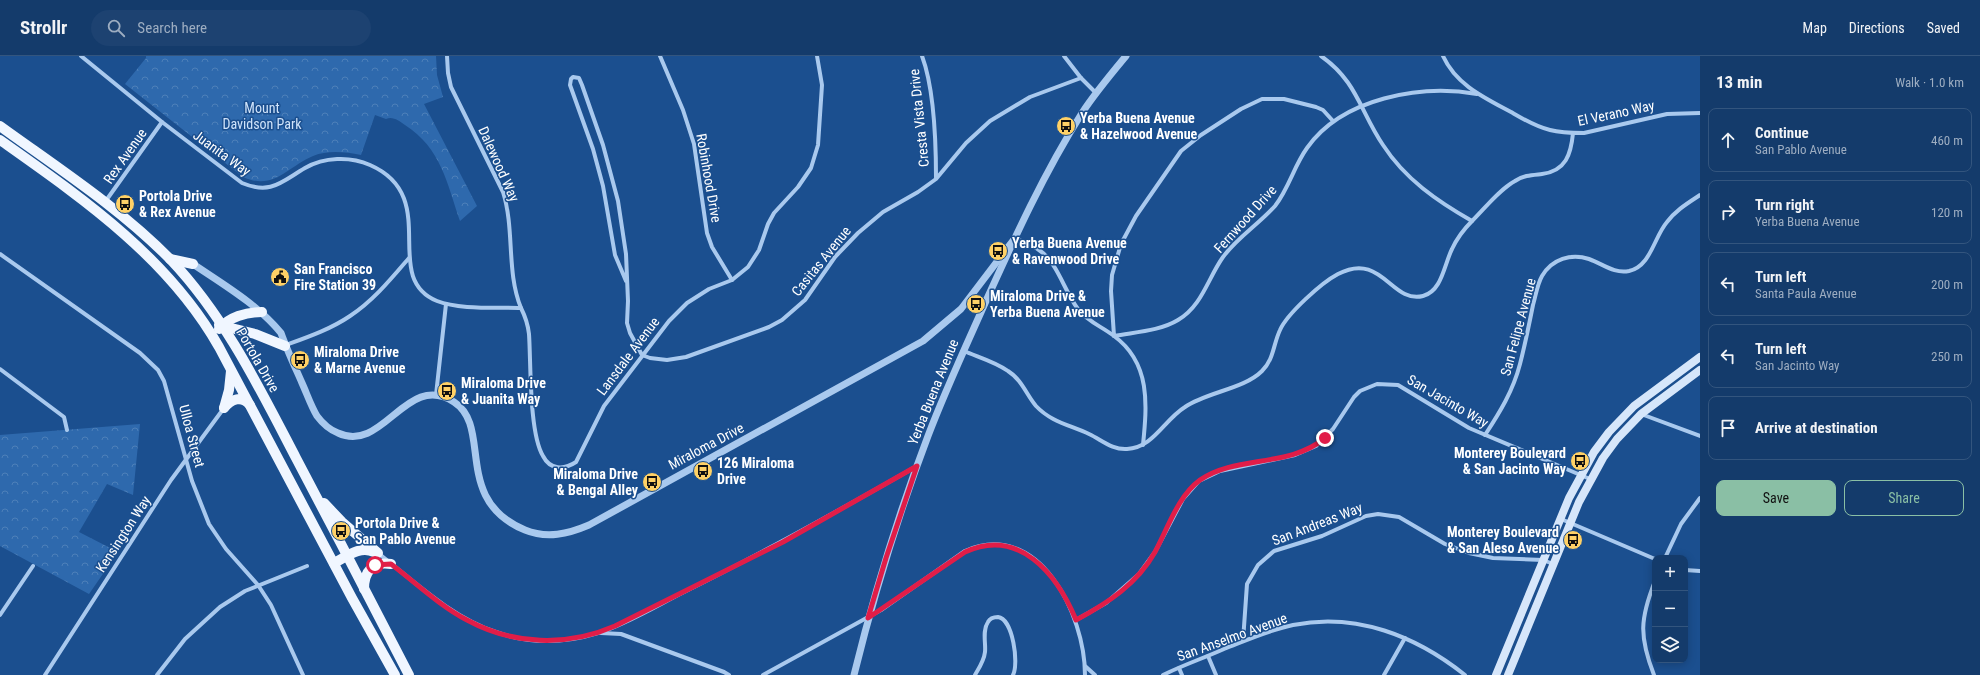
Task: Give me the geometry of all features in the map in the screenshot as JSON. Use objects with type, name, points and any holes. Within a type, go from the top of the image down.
[{"type":"main road","name":"Portola Drive","points":[[0,126],[105,202],[134,226],[170,259],[197,290],[233,342],[310,484],[409,675]]},
{"type":"main road","name":"Portola Drive","points":[[0,140],[72,192],[116,227],[156,264],[199,315],[219,347],[334,563],[396,675]]},
{"type":"main road","points":[[170,259],[193,264]]},
{"type":"main road","points":[[219,347],[217,337],[222,326],[241,315],[250,312],[262,312]]},
{"type":"main road","points":[[199,315],[222,326],[255,334],[285,346]]},
{"type":"main road","points":[[1496,675],[1560,519],[1581,474],[1602,441],[1625,414],[1647,395],[1700,357]]},
{"type":"main road","points":[[224,408],[229,390],[231,369]]},
{"type":"main road","points":[[1508,675],[1570,523],[1590,479],[1610,448],[1641,414],[1700,370]]},
{"type":"main road","points":[[224,408],[229,402],[238,399],[247,402],[250,405]]},
{"type":"main road","points":[[310,484],[330,510],[378,553]]},
{"type":"main road","points":[[334,563],[363,549],[378,553]]},
{"type":"main road","points":[[364,589],[365,577],[371,568],[380,564],[391,564]]},
{"type":"street","name":"Juanita Way","points":[[81,56],[162,122],[242,183],[252,187],[261,188],[280,184],[318,162],[331,160],[357,160],[370,165],[392,180],[406,203],[410,231],[409,258],[413,279],[428,296],[446,304]]},
{"type":"street","name":"Dalewood Way","points":[[447,56],[451,87],[503,192],[508,207],[511,231],[513,282],[521,308]]},
{"type":"street","name":"Robinhood Drive","points":[[660,56],[683,110],[694,144],[707,233],[716,254],[732,280]]},
{"type":"street","name":"Lansdale Avenue","points":[[521,308],[529,332],[533,408],[539,447],[547,462],[554,467],[570,466],[576,462],[604,406],[668,320],[682,307],[710,289],[732,280],[740,274],[754,258],[774,213],[805,178],[816,156],[818,145],[822,85],[817,56]]},
{"type":"street","name":"Cresta Vista Drive","points":[[922,56],[928,74],[936,146],[936,179]]},
{"type":"street","points":[[1064,56],[1096,94]]},
{"type":"street","name":"Yerba Buena Avenue","points":[[854,675],[868,618],[886,558],[917,466],[941,403],[1015,238],[1052,163],[1083,112],[1126,56]]},
{"type":"street","points":[[1321,56],[1347,79],[1379,139],[1402,170],[1436,199],[1472,221]]},
{"type":"street","name":"El Verano Way","points":[[1443,56],[1460,80],[1477,94],[1537,126],[1549,130],[1573,133],[1594,131],[1667,114],[1700,113]]},
{"type":"street","points":[[626,281],[615,255],[602,180],[570,85],[573,77],[579,78],[582,85],[603,145],[614,183],[626,254],[626,281],[628,291],[627,323],[634,342],[642,354]]},
{"type":"street","name":"Casitas Avenue","points":[[642,354],[658,359],[681,358],[769,327],[782,320],[805,300],[835,257],[858,233],[883,212],[918,192],[936,179],[978,130],[1003,112],[1030,97],[1081,78]]},
{"type":"street","name":"Fernwood Drive","points":[[1114,336],[1167,326],[1187,314],[1202,295],[1223,258],[1241,236],[1274,206],[1290,183],[1307,148],[1323,129],[1333,121],[1362,105],[1389,98],[1433,91],[1461,91],[1477,94]]},
{"type":"street","points":[[1114,336],[1111,291],[1112,275],[1121,244],[1136,216],[1181,151],[1201,134],[1241,109],[1262,100],[1284,99],[1316,107],[1323,110],[1333,121]]},
{"type":"street","name":"Rex Avenue","points":[[105,202],[162,122]]},
{"type":"street","points":[[964,351],[1007,370],[1023,385],[1036,405],[1055,421],[1091,435],[1116,448],[1125,449],[1143,445],[1156,435],[1167,421],[1186,406],[1243,382],[1262,372],[1273,355],[1278,333],[1283,323],[1290,314],[1337,275],[1356,269],[1366,269],[1383,277],[1408,296],[1420,296],[1431,293],[1437,286],[1457,239],[1472,221],[1505,188],[1516,180],[1533,174],[1550,173],[1565,164],[1572,149],[1573,133]]},
{"type":"street","name":"San Felipe Avenue","points":[[1485,435],[1503,407],[1515,381],[1538,286],[1547,269],[1561,259],[1570,256],[1590,259],[1618,271],[1631,270],[1638,267],[1649,255],[1660,231],[1667,221],[1683,206],[1700,195]]},
{"type":"street","points":[[1015,238],[1040,251],[1048,258],[1078,309],[1093,324],[1114,336],[1131,354],[1142,376],[1146,400],[1143,445]]},
{"type":"street","name":"Yerba Buena Avenue","points":[[983,280],[1015,238]]},
{"type":"street","name":"Ulloa Street","points":[[0,254],[140,353],[158,370],[168,392],[196,492],[209,524],[226,549],[258,585],[271,605],[302,674]]},
{"type":"street","points":[[285,346],[324,330],[351,316],[374,297],[409,258]]},
{"type":"street","name":"Portola Drive","points":[[193,264],[262,312]]},
{"type":"street","name":"Miraloma Drive","points":[[262,312],[280,333],[317,416],[332,431],[352,437],[370,432],[416,398],[436,395],[446,397],[456,402],[464,410],[469,420],[472,430],[478,476],[488,501],[497,511],[518,527],[529,531],[554,535],[566,533],[589,525],[909,351],[949,320],[978,288],[983,280]]},
{"type":"street","points":[[978,288],[989,295]]},
{"type":"street","points":[[436,395],[446,304],[521,308]]},
{"type":"street","points":[[0,369],[64,417],[67,430]]},
{"type":"street","name":"San Jacinto Way","points":[[1076,620],[1106,603],[1139,574],[1155,552],[1183,499],[1199,481],[1220,471],[1295,455],[1316,446],[1333,429],[1354,396],[1368,387],[1387,383],[1398,385],[1454,420],[1485,435],[1590,479]]},
{"type":"street","name":"Kensington Way","points":[[45,675],[171,480],[187,461],[224,408]]},
{"type":"street","points":[[1641,414],[1700,436]]},
{"type":"street","points":[[600,633],[783,542],[917,466]]},
{"type":"street","points":[[1666,555],[1681,524],[1700,498]]},
{"type":"street","name":"San Andreas Way","points":[[1243,642],[1247,584],[1258,564],[1274,551],[1322,536],[1356,520],[1378,514],[1399,518],[1445,544],[1469,553],[1489,558],[1544,560],[1553,564]]},
{"type":"street","points":[[1560,519],[1652,558]]},
{"type":"street","points":[[763,675],[868,618],[965,552],[976,546],[999,544],[1020,550],[1044,569],[1063,593],[1076,620],[1081,635],[1085,675]]},
{"type":"street","points":[[378,553],[453,611],[467,620],[496,632],[540,641],[570,639],[600,633],[610,633],[631,638],[729,675]]},
{"type":"street","points":[[0,615],[33,566]]},
{"type":"street","points":[[157,675],[174,652],[208,616],[233,598],[258,585],[307,566]]},
{"type":"street","points":[[1688,570],[1700,571]]},
{"type":"street","points":[[1652,589],[1646,604],[1642,630],[1647,654],[1654,675]]},
{"type":"street","points":[[975,675],[985,654],[986,628],[988,621],[994,617],[1000,617],[1006,620],[1010,628],[1016,662],[1016,669],[1012,675]]},
{"type":"street","name":"San Anselmo Avenue","points":[[1163,675],[1243,642],[1292,625],[1326,621],[1342,621],[1373,627],[1405,638],[1437,654],[1465,675]]},
{"type":"street","points":[[1384,675],[1405,638]]},
{"type":"street","points":[[1208,656],[1216,675]]},
{"type":"street","points":[[1085,666],[1095,675]]},
{"type":"street","points":[[1179,668],[1182,675]]},
{"type":"street","points":[[297,675],[302,674]]},
{"type":"green space","name":"Mount Davidson Park","points":[[146,56],[436,56],[437,75],[443,97],[424,104],[477,206],[460,221],[441,167],[427,144],[417,134],[398,121],[375,115],[361,155],[343,152],[319,154],[272,179],[254,181],[243,177],[125,84]]},
{"type":"green space","points":[[140,424],[133,495],[107,484],[79,532],[118,552],[89,594],[0,546],[0,435]]},
{"type":"place","name":"Yerba Buena Avenue & Hazelwood Avenue","points":[[1066,126]]},
{"type":"place","name":"Portola Drive & Rex Avenue","points":[[125,204]]},
{"type":"place","name":"Yerba Buena Avenue & Ravenwood Drive","points":[[998,251]]},
{"type":"place","name":"San Francisco Fire Station 39","points":[[280,277]]},
{"type":"place","name":"Miraloma Drive & Yerba Buena Avenue","points":[[976,304]]},
{"type":"place","name":"Miraloma Drive & Marne Avenue","points":[[300,360]]},
{"type":"place","name":"Miraloma Drive & Juanita Way","points":[[447,391]]},
{"type":"place","name":"Monterey Boulevard & San Jacinto Way","points":[[1580,461]]},
{"type":"place","name":"126 Miraloma Drive","points":[[703,471]]},
{"type":"place","name":"Miraloma Drive & Bengal Alley","points":[[652,482]]},
{"type":"place","name":"Portola Drive & San Pablo Avenue","points":[[341,531]]},
{"type":"place","name":"Monterey Boulevard & San Aleso Avenue","points":[[1573,540]]},
{"type":"route","points":[[375,565],[385,563],[391,564],[453,611],[467,620],[496,632],[540,641],[570,639],[600,633],[717,576],[814,525],[917,466],[896,526],[868,618],[965,552],[976,546],[999,544],[1020,550],[1044,569],[1055,580],[1071,607],[1076,620],[1106,603],[1130,584],[1139,574],[1155,552],[1183,499],[1190,489],[1199,481],[1220,471],[1295,455],[1316,446],[1325,438]]}]
